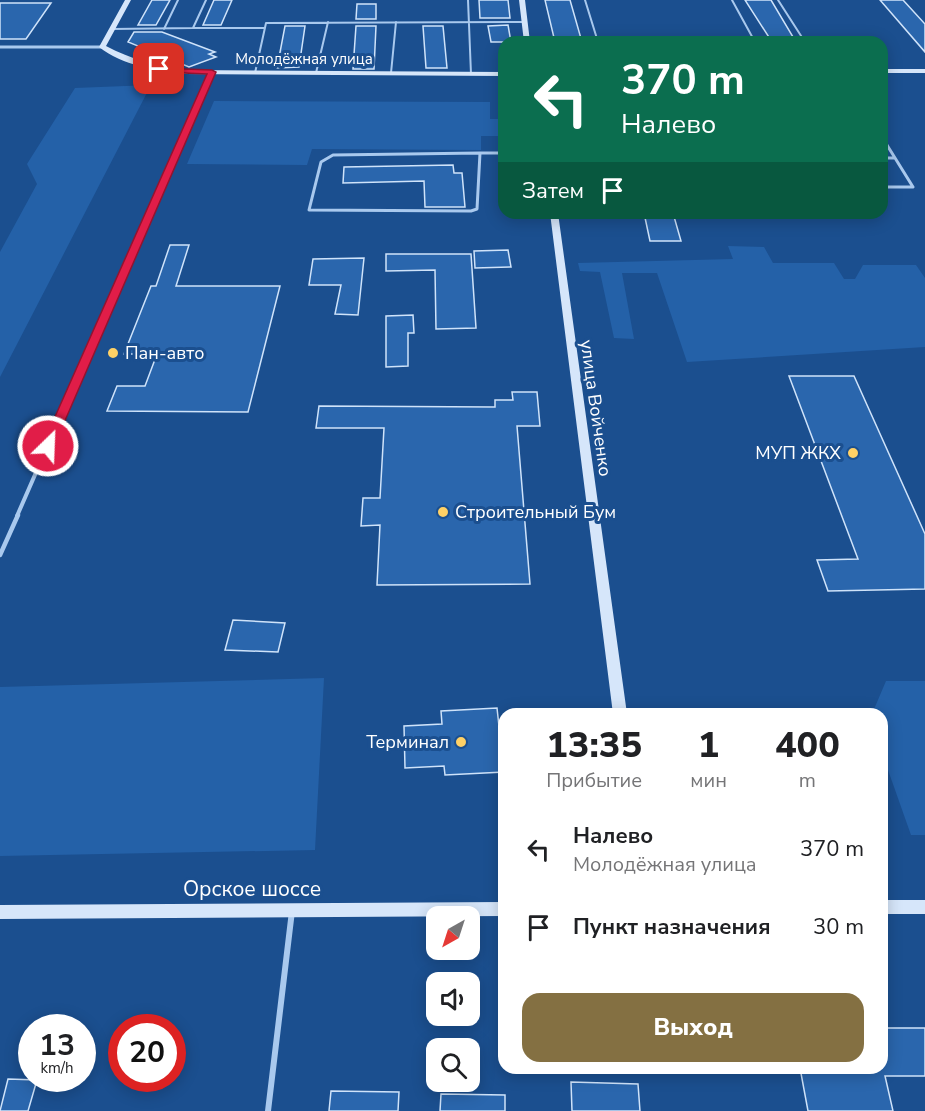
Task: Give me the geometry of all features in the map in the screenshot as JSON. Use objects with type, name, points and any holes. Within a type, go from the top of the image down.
[{"type":"main road","points":[[102,47],[128,0]]},
{"type":"main road","points":[[522,0],[526,36]]},
{"type":"main road","name":"Молодёжная улица","points":[[102,47],[137,64],[159,69],[255,73],[498,74]]},
{"type":"main road","points":[[888,71],[925,71]]},
{"type":"main road","name":"улица Войченко","points":[[555,219],[619,708]]},
{"type":"main road","points":[[888,907],[925,907]]},
{"type":"main road","name":"Орское шоссе","points":[[0,912],[498,909]]},
{"type":"street","name":"Молодёжная улица","points":[[0,47],[102,47]]},
{"type":"lane","points":[[164,28],[178,0]]},
{"type":"lane","points":[[193,28],[206,0]]},
{"type":"lane","points":[[468,0],[471,74]]},
{"type":"lane","points":[[585,0],[596,36]]},
{"type":"lane","points":[[732,0],[752,36]]},
{"type":"lane","points":[[778,0],[801,36]]},
{"type":"lane","points":[[255,73],[266,23],[524,21]]},
{"type":"lane","points":[[316,73],[327,22]]},
{"type":"lane","points":[[391,74],[396,22]]},
{"type":"lane","points":[[112,29],[265,28]]},
{"type":"lane","points":[[0,555],[212,72]]},
{"type":"lane","points":[[888,147],[913,188],[888,187]]},
{"type":"lane","points":[[480,153],[477,209],[471,211],[309,210],[318,171],[326,157],[333,155],[480,153],[498,153]]},
{"type":"lane","points":[[888,158],[895,158]]},
{"type":"lane","points":[[268,1111],[293,909]]},
{"type":"shaded area","points":[[151,85],[0,377],[0,252],[37,184],[27,164],[75,88]]},
{"type":"shaded area","points":[[214,101],[490,102],[490,119],[498,119],[498,136],[481,136],[481,150],[312,149],[307,165],[187,164]]},
{"type":"shaded area","points":[[728,246],[764,247],[773,263],[834,263],[844,279],[855,279],[863,265],[916,265],[925,278],[925,347],[687,362],[657,273],[622,273],[634,339],[614,338],[600,272],[580,271],[578,263],[733,259]]},
{"type":"shaded area","points":[[324,678],[315,850],[0,856],[0,687]]},
{"type":"shaded area","points":[[886,681],[925,681],[925,835],[911,835],[888,770],[888,708],[875,708]]},
{"type":"building","points":[[152,0],[170,0],[156,25],[138,25]]},
{"type":"building","points":[[214,0],[232,0],[221,25],[203,25]]},
{"type":"building","points":[[479,0],[508,0],[510,18],[480,18]]},
{"type":"building","points":[[545,0],[570,0],[580,36],[554,36]]},
{"type":"building","points":[[745,0],[771,0],[792,36],[768,36]]},
{"type":"building","points":[[880,0],[903,0],[925,24],[925,52]]},
{"type":"building","points":[[0,3],[51,3],[26,39],[0,39]]},
{"type":"building","points":[[357,4],[376,4],[376,19],[356,19]]},
{"type":"building","points":[[508,25],[510,36],[498,36],[498,42],[491,42],[488,26]]},
{"type":"building","points":[[285,26],[305,26],[299,67],[277,68]]},
{"type":"building","points":[[356,26],[376,26],[374,69],[353,69]]},
{"type":"building","points":[[423,26],[443,26],[447,68],[426,68]]},
{"type":"building","points":[[134,32],[162,32],[215,52],[209,54],[216,57],[189,67],[128,42]]},
{"type":"building","points":[[453,165],[454,173],[462,173],[465,207],[425,207],[424,181],[343,183],[344,167]]},
{"type":"building","points":[[645,219],[675,219],[681,241],[650,241]]},
{"type":"building","points":[[170,245],[189,245],[176,286],[280,286],[248,412],[107,411],[117,386],[145,386],[157,354],[124,354],[151,286],[156,286]]},
{"type":"building","points":[[508,250],[511,267],[475,268],[474,251]]},
{"type":"building","points":[[386,254],[471,254],[476,328],[436,329],[435,270],[386,271]]},
{"type":"building","points":[[364,258],[358,315],[335,314],[341,285],[309,285],[313,259]]},
{"type":"building","points":[[413,315],[414,333],[408,333],[408,366],[386,367],[386,316]]},
{"type":"building","name":"МУП ЖКХ","points":[[789,376],[854,376],[925,534],[925,589],[828,591],[817,560],[858,559]]},
{"type":"building","name":"Строительный Бум","points":[[512,392],[537,392],[540,426],[517,426],[530,584],[377,585],[380,525],[361,526],[363,498],[380,498],[384,428],[316,428],[319,406],[495,407],[495,400],[513,400]]},
{"type":"building","points":[[233,620],[285,623],[278,652],[225,650]]},
{"type":"building","points":[[497,708],[498,772],[445,775],[444,766],[405,768],[404,726],[442,724],[441,711]]},
{"type":"building","points":[[888,1028],[925,1028],[925,1076],[885,1076],[893,1111],[808,1111],[801,1074],[888,1074]]},
{"type":"building","points":[[8,1079],[18,1079],[18,1092],[34,1092],[28,1111],[0,1111]]},
{"type":"building","points":[[571,1082],[638,1084],[640,1111],[572,1111]]},
{"type":"building","points":[[331,1091],[399,1092],[398,1111],[329,1111]]},
{"type":"building","points":[[441,1094],[505,1095],[505,1111],[440,1111]]},
{"type":"place","name":"Пан-авто","points":[[113,353]]},
{"type":"place","name":"МУП ЖКХ","points":[[853,453]]},
{"type":"place","name":"Строительный Бум","points":[[443,512]]},
{"type":"place","name":"Терминал","points":[[461,742]]},
{"type":"route","points":[[48,446],[212,72],[159,69]]}]
